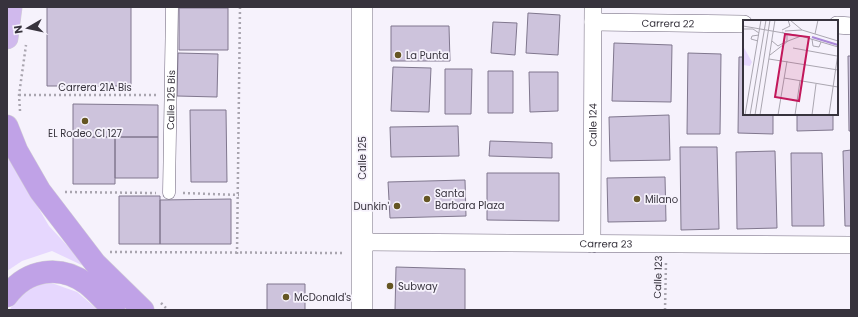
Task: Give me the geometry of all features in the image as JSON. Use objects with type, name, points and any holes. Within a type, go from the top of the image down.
[{"type":"highway","points":[[13,121],[17,151],[40,191],[150,305]]},
{"type":"highway","points":[[7,296],[14,287],[26,277],[41,272],[56,271],[70,274],[87,284],[114,310]]},
{"type":"main road","points":[[11,7],[17,41]]},
{"type":"street","name":"Calle 125 Bis","points":[[169,193],[172,7]]},
{"type":"street","name":"Calle 125","points":[[362,7],[356,248],[362,310]]},
{"type":"street","name":"Carrera 22","points":[[593,15],[743,24]]},
{"type":"street","name":"Calle 124","points":[[592,244],[593,15]]},
{"type":"street","points":[[838,25],[851,26]]},
{"type":"street","name":"Carrera 23","points":[[356,248],[592,244],[851,245]]},
{"type":"path","points":[[237,254],[239,194],[240,7]]},
{"type":"path","points":[[13,121],[19,94],[17,41]]},
{"type":"path","name":"Carrera 21A Bis","points":[[19,94],[170,95]]},
{"type":"path","points":[[66,198],[61,192],[239,194]]},
{"type":"path","name":"Calle 123","points":[[665,310],[667,244]]},
{"type":"path","points":[[104,257],[107,245]]},
{"type":"path","points":[[104,257],[237,254],[356,248]]},
{"type":"path","points":[[104,257],[117,256]]},
{"type":"path","points":[[150,305],[168,310]]},
{"type":"shaded area","points":[[7,154],[49,226],[88,268],[52,251],[22,261],[7,271]]},
{"type":"shaded area","points":[[46,281],[77,292],[98,310],[10,310],[16,297]]},
{"type":"building","points":[[47,7],[131,7],[131,86],[47,86]]},
{"type":"building","points":[[179,8],[228,8],[228,50],[179,50]]},
{"type":"building","points":[[528,13],[560,15],[558,55],[526,53]]},
{"type":"building","points":[[493,22],[517,23],[515,55],[491,53]]},
{"type":"building","points":[[391,26],[449,26],[450,61],[391,61]]},
{"type":"building","points":[[614,43],[672,45],[671,102],[612,101]]},
{"type":"building","points":[[178,53],[218,54],[217,97],[177,96]]},
{"type":"building","points":[[688,53],[721,54],[720,134],[687,134]]},
{"type":"building","points":[[848,56],[851,56],[851,131],[849,131]]},
{"type":"building","points":[[739,57],[743,57],[743,115],[773,115],[773,134],[738,133]]},
{"type":"building","points":[[393,67],[431,68],[429,112],[391,111]]},
{"type":"building","points":[[445,69],[472,69],[471,114],[445,114]]},
{"type":"building","points":[[488,71],[513,71],[513,113],[488,113]]},
{"type":"building","points":[[529,72],[558,72],[558,111],[530,112]]},
{"type":"building","points":[[73,104],[158,105],[158,137],[73,137]]},
{"type":"building","points":[[190,110],[226,110],[227,182],[191,182]]},
{"type":"building","points":[[669,115],[670,160],[610,161],[609,117]]},
{"type":"building","points":[[797,115],[833,115],[833,130],[797,131]]},
{"type":"building","points":[[458,126],[459,156],[391,157],[390,127]]},
{"type":"building","points":[[73,137],[115,137],[115,184],[73,184]]},
{"type":"building","points":[[115,137],[158,137],[158,178],[115,178]]},
{"type":"building","points":[[490,141],[552,143],[552,158],[489,156]]},
{"type":"building","points":[[680,147],[717,147],[719,229],[681,230]]},
{"type":"building","points":[[851,150],[851,226],[845,226],[843,151]]},
{"type":"building","points":[[775,151],[777,228],[737,229],[736,152]]},
{"type":"building","points":[[791,153],[822,153],[824,226],[792,226]]},
{"type":"building","points":[[487,173],[559,173],[559,221],[487,220]]},
{"type":"building","name":"Milano","points":[[665,177],[666,221],[608,222],[607,178]]},
{"type":"building","name":"Santa Barbara Plaza","points":[[465,180],[466,216],[390,218],[388,182]]},
{"type":"building","points":[[119,196],[160,196],[160,244],[119,244]]},
{"type":"building","points":[[231,199],[231,244],[160,244],[160,200]]},
{"type":"building","points":[[396,267],[465,269],[465,310],[395,310]]},
{"type":"building","name":"McDonald's","points":[[267,284],[305,284],[305,310],[267,310]]},
{"type":"place","name":"La Punta","points":[[398,55]]},
{"type":"place","name":"EL Rodeo Cl 127","points":[[85,121]]},
{"type":"place","name":"Santa Barbara Plaza","points":[[427,199]]},
{"type":"place","name":"Milano","points":[[637,199]]},
{"type":"place","name":"Dunkin'","points":[[397,206]]},
{"type":"place","name":"Subway","points":[[390,286]]},
{"type":"place","name":"McDonald's","points":[[286,297]]}]
